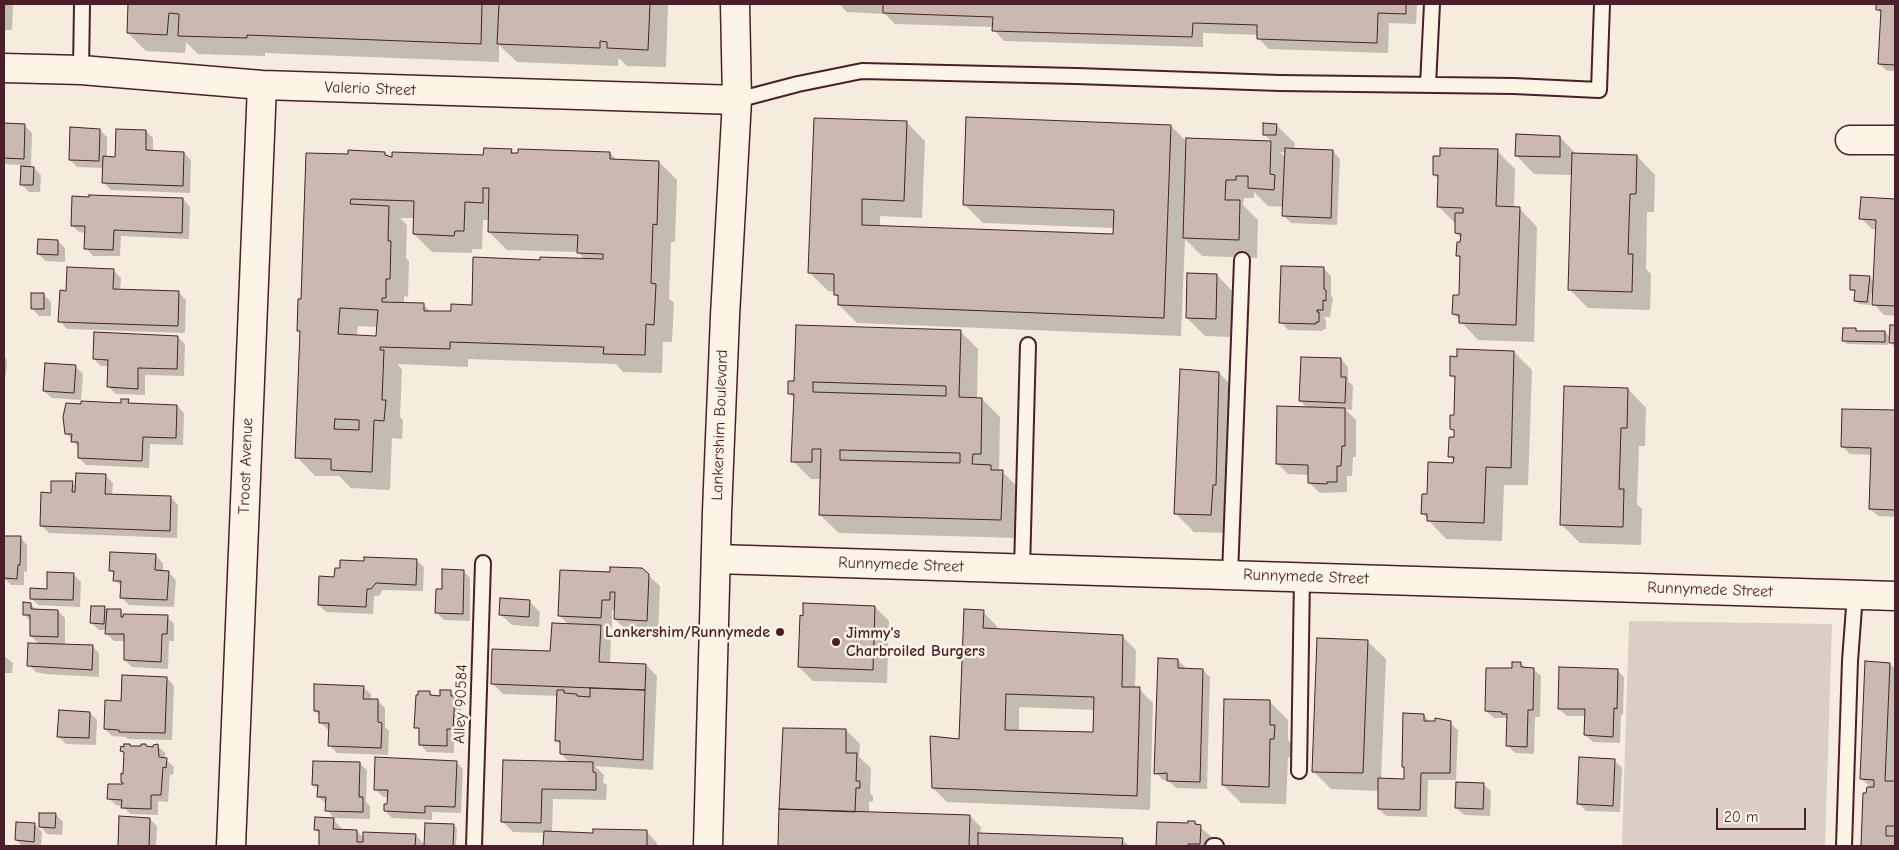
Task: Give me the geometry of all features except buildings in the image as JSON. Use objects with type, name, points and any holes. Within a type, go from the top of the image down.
[{"type":"street","name":"Lankershim Boulevard","points":[[708,846],[724,316],[737,100],[735,4]]},
{"type":"street","name":"Valerio Street","points":[[4,68],[81,70],[262,85],[737,100]]},
{"type":"street","name":"Troost Avenue","points":[[231,846],[262,85]]},
{"type":"street","points":[[1850,140],[1895,140]]},
{"type":"street","name":"Runnymede Street","points":[[716,559],[1895,596]]},
{"type":"lane","points":[[81,70],[82,4]]},
{"type":"lane","points":[[1428,85],[1432,4]]},
{"type":"lane","points":[[737,100],[862,71],[1599,90],[1602,4]]},
{"type":"lane","points":[[1230,575],[1242,260]]},
{"type":"lane","points":[[1022,569],[1028,345]]},
{"type":"lane","name":"Alley 90584","points":[[474,846],[483,563]]},
{"type":"lane","points":[[1299,771],[1302,577]]},
{"type":"lane","points":[[1844,846],[1850,661],[1856,594]]},
{"type":"shaded area","points":[[1629,621],[1832,624],[1825,846],[1622,846]]},
{"type":"place","name":"Lankershim/Runnymede","points":[[780,632]]},
{"type":"place","name":"Jimmy's Charbroiled Burgers","points":[[836,642]]}]
